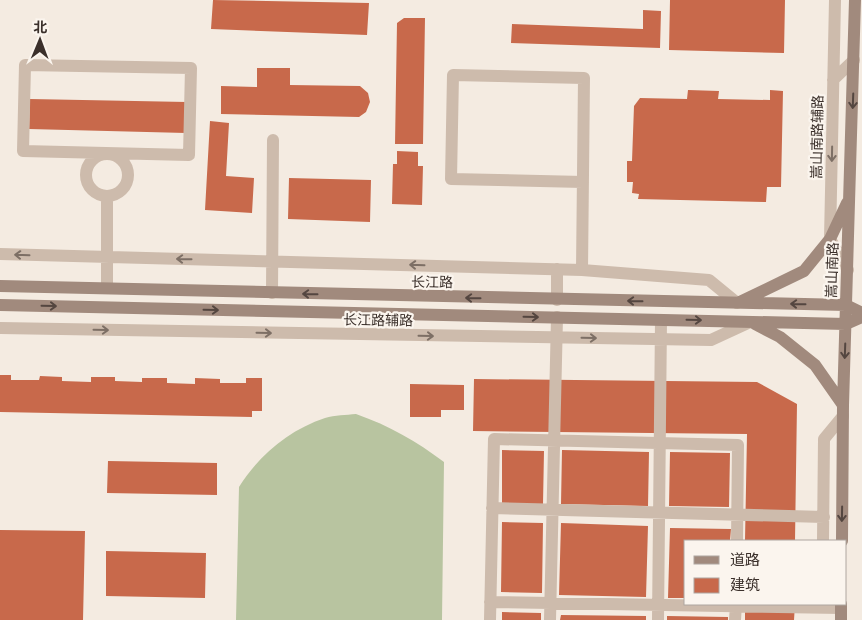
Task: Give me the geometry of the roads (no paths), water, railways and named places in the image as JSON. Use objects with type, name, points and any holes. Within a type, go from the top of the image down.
[{"type":"main road","name":"嵩山南路","points":[[842,540],[843,411],[857,7]]},
{"type":"main road","points":[[737,303],[804,271],[830,239],[850,199]]},
{"type":"main road","name":"长江路","points":[[0,286],[846,305],[862,313]]},
{"type":"main road","points":[[0,305],[846,324],[862,317]]},
{"type":"main road","points":[[750,322],[780,337],[816,365],[843,411]]},
{"type":"street","name":"嵩山南路辅路","points":[[830,239],[835,0]]},
{"type":"street","points":[[834,80],[854,60]]},
{"type":"street","points":[[105,153],[23,152],[25,65],[191,68],[190,155],[105,153],[92,159],[88,165],[86,180],[94,192],[108,196],[120,192],[127,180],[128,174],[123,162],[118,157],[105,153]]},
{"type":"street","points":[[582,270],[583,182],[584,78],[453,75],[451,179],[583,182]]},
{"type":"street","points":[[272,293],[273,140]]},
{"type":"street","points":[[106,288],[108,196]]},
{"type":"street","points":[[830,239],[848,270]]},
{"type":"street","points":[[0,254],[582,270],[709,280],[737,303]]},
{"type":"street","points":[[557,269],[557,300]]},
{"type":"street","points":[[550,620],[557,317]]},
{"type":"street","points":[[658,620],[661,320]]},
{"type":"street","name":"长江路辅路","points":[[0,328],[711,340],[750,322]]},
{"type":"street","points":[[824,540],[824,439],[843,411]]},
{"type":"street","points":[[490,620],[494,440],[738,445],[737,540]]},
{"type":"street","points":[[492,508],[824,517]]},
{"type":"street","points":[[490,602],[736,605],[841,611]]},
{"type":"street","points":[[736,605],[736,620]]}]
